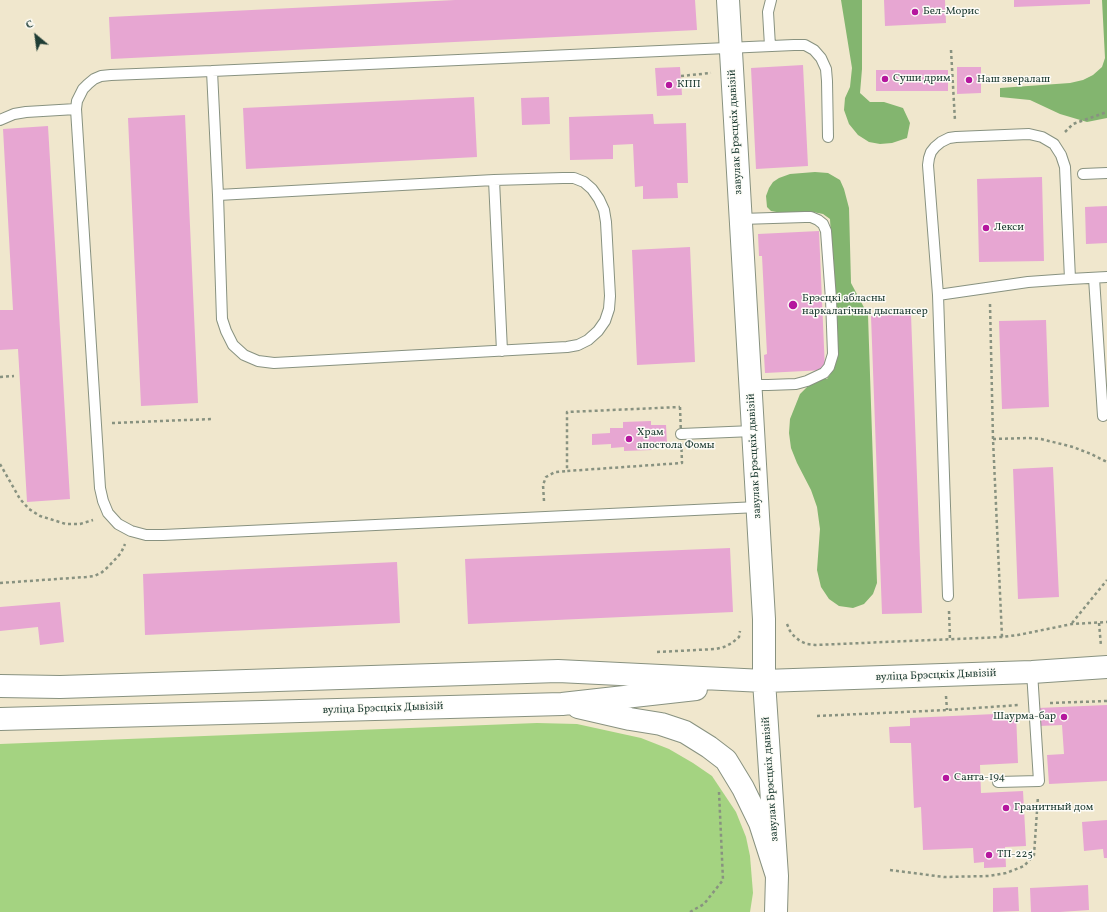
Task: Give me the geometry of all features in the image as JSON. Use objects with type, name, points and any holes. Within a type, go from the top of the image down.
[{"type":"main road","name":"завулак Брэсцкіх дывізій","points":[[728,0],[764,619],[764,681],[777,876],[776,912]]},
{"type":"main road","name":"вуліца Брэсцкіх Дывізій","points":[[0,718],[562,704],[764,681],[1032,672],[1107,667]]},
{"type":"main road","name":"вуліца Брэсцкіх Дывізій","points":[[0,686],[60,687],[558,671],[764,681]]},
{"type":"main road","points":[[562,704],[630,719],[661,724],[685,732],[715,751],[726,760],[743,788],[760,823],[777,876]]},
{"type":"lane","points":[[770,46],[768,12],[771,0]]},
{"type":"lane","points":[[758,507],[163,535],[131,531],[118,524],[108,513],[100,488],[76,109],[77,101],[83,89],[94,79],[101,76],[111,75],[794,44],[805,45],[814,50],[821,58],[826,69],[828,138]]},
{"type":"lane","points":[[212,71],[222,318],[226,331],[233,345],[244,354],[258,361],[274,363],[567,347],[578,345],[588,340],[598,331],[605,321],[609,309],[610,296],[604,210],[592,189],[584,182],[574,178],[494,180],[218,195]]},
{"type":"lane","points":[[0,120],[14,114],[26,112],[76,109]]},
{"type":"lane","points":[[948,596],[938,295],[929,158],[934,147],[949,138],[956,137],[1029,134],[1042,137],[1054,144],[1061,155],[1065,167],[1070,279]]},
{"type":"lane","points":[[1083,174],[1107,172]]},
{"type":"lane","points":[[494,180],[502,351]]},
{"type":"lane","points":[[741,219],[811,217],[823,224],[826,230],[833,354],[829,367],[824,373],[807,381],[796,384],[751,385]]},
{"type":"lane","points":[[1094,278],[1103,416]]},
{"type":"lane","points":[[938,295],[1028,282],[1107,278]]},
{"type":"lane","points":[[681,434],[753,430]]},
{"type":"lane","points":[[998,782],[1039,781],[1032,672]]},
{"type":"path","points":[[951,50],[956,137]]},
{"type":"path","points":[[681,76],[714,73]]},
{"type":"path","points":[[1054,144],[1073,124],[1107,112]]},
{"type":"path","points":[[989,288],[993,439],[1002,637]]},
{"type":"path","points":[[0,376],[14,376]]},
{"type":"path","points":[[545,516],[543,485],[546,477],[555,472],[682,463],[680,407],[567,412],[567,471]]},
{"type":"path","points":[[96,424],[212,419]]},
{"type":"path","points":[[993,439],[1028,438],[1056,442],[1091,454],[1107,462]]},
{"type":"path","points":[[0,464],[20,499],[29,509],[40,516],[66,524],[80,524],[95,520],[108,513]]},
{"type":"path","points":[[0,583],[94,576],[104,570],[120,553],[131,531]]},
{"type":"path","points":[[1072,624],[1107,580]]},
{"type":"path","points":[[948,596],[950,639]]},
{"type":"path","points":[[654,652],[716,649],[724,647],[739,637],[742,619],[786,619],[790,631],[794,636],[800,641],[815,645],[1018,636],[1072,624],[1107,622]]},
{"type":"path","points":[[817,716],[947,710]]},
{"type":"path","points":[[890,870],[944,876],[989,876],[1006,873],[1024,866],[1034,855],[1039,781]]},
{"type":"path","points":[[690,912],[704,904],[723,880],[719,788]]},
{"type":"green space","points":[[841,0],[862,0],[862,69],[860,93],[870,102],[884,102],[903,108],[910,123],[907,138],[892,143],[880,144],[869,142],[858,135],[849,124],[844,110],[845,98],[850,87],[852,68]]},
{"type":"green space","points":[[1102,0],[1107,0],[1107,118],[1087,122],[1060,114],[1030,100],[1000,97],[1000,88],[1070,83],[1083,80],[1093,75],[1102,67],[1105,58]]},
{"type":"green space","points":[[815,172],[828,173],[840,180],[844,189],[849,208],[851,283],[868,315],[877,583],[873,594],[864,604],[853,608],[839,606],[829,599],[821,587],[817,570],[820,529],[817,507],[811,490],[791,448],[789,433],[790,419],[800,394],[810,384],[819,378],[827,379],[835,367],[835,307],[830,219],[823,214],[813,212],[804,215],[771,211],[767,207],[766,196],[773,182],[779,178],[790,174]]},
{"type":"green space","points":[[537,723],[577,724],[641,738],[669,749],[712,776],[736,812],[746,837],[750,856],[753,893],[750,912],[0,912],[0,744]]},
{"type":"building","points":[[455,0],[695,0],[697,30],[111,59],[109,17]]},
{"type":"building","name":"Бел-Морис","points":[[884,0],[945,0],[946,23],[885,26]]},
{"type":"building","points":[[1014,0],[1090,0],[1090,4],[1014,7]]},
{"type":"building","points":[[803,65],[808,166],[756,169],[751,68]]},
{"type":"building","name":"КПП","points":[[680,67],[682,95],[657,96],[655,68]]},
{"type":"building","name":"Наш звералаш","points":[[957,67],[981,67],[981,93],[957,94]]},
{"type":"building","points":[[876,70],[948,70],[948,91],[876,91]]},
{"type":"building","points":[[474,97],[477,157],[246,169],[243,108]]},
{"type":"building","points":[[549,97],[550,124],[522,125],[521,98]]},
{"type":"building","points":[[653,114],[654,124],[686,123],[688,183],[677,183],[678,198],[643,199],[643,186],[635,187],[633,144],[613,145],[613,159],[570,160],[569,117]]},
{"type":"building","points":[[185,115],[198,403],[141,406],[128,118]]},
{"type":"building","points":[[48,126],[70,499],[27,502],[18,349],[0,350],[0,310],[13,310],[3,129]]},
{"type":"building","points":[[1042,177],[1044,261],[979,262],[977,179]]},
{"type":"building","points":[[1107,206],[1107,243],[1086,244],[1085,207]]},
{"type":"building","name":"Брэсцкі абласны наркалагічны дыспансер","points":[[819,231],[825,370],[765,373],[764,355],[767,354],[762,256],[759,256],[758,234]]},
{"type":"building","points":[[690,247],[695,362],[637,365],[632,250]]},
{"type":"building","points":[[911,314],[922,613],[882,614],[871,316]]},
{"type":"building","points":[[1046,320],[1049,407],[1002,409],[999,321]]},
{"type":"building","name":"Храм апостола Фомы","points":[[651,421],[651,425],[666,425],[667,444],[652,445],[652,450],[624,451],[624,447],[611,448],[611,444],[592,445],[592,434],[610,433],[610,428],[623,428],[623,422]]},
{"type":"building","points":[[1053,467],[1059,597],[1018,599],[1013,469]]},
{"type":"building","points":[[730,548],[733,612],[468,624],[465,559]]},
{"type":"building","points":[[397,562],[400,623],[145,635],[143,574]]},
{"type":"building","points":[[60,602],[64,642],[40,645],[38,627],[0,631],[0,607]]},
{"type":"building","points":[[1107,705],[1107,781],[1049,784],[1047,755],[1064,754],[1062,725],[1039,726],[1038,708]]},
{"type":"building","name":"Санта-194","points":[[1016,713],[1018,763],[980,765],[981,793],[1023,791],[1026,846],[1005,847],[1006,867],[984,868],[984,862],[974,863],[973,848],[923,850],[921,807],[914,808],[911,743],[890,743],[889,727],[910,726],[910,718]]},
{"type":"building","points":[[1107,820],[1107,858],[1104,858],[1103,849],[1084,851],[1082,822]]},
{"type":"building","points":[[1088,885],[1089,910],[1031,912],[1030,888]]},
{"type":"building","points":[[1018,887],[1019,911],[993,912],[993,888]]},
{"type":"place","name":"Бел-Морис","points":[[915,12]]},
{"type":"place","name":"Суши дрим","points":[[885,79]]},
{"type":"place","name":"Наш звералаш","points":[[969,80]]},
{"type":"place","name":"КПП","points":[[669,85]]},
{"type":"place","name":"Лекси","points":[[986,228]]},
{"type":"place","name":"Брэсцкі абласны наркалагічны дыспансер","points":[[793,305]]},
{"type":"place","name":"Храм апостола Фомы","points":[[629,439]]},
{"type":"place","name":"Шаурма-бар","points":[[1064,717]]},
{"type":"place","name":"Санта-194","points":[[946,778]]},
{"type":"place","name":"Гранитный дом","points":[[1006,808]]},
{"type":"place","name":"ТП-225","points":[[989,855]]}]
